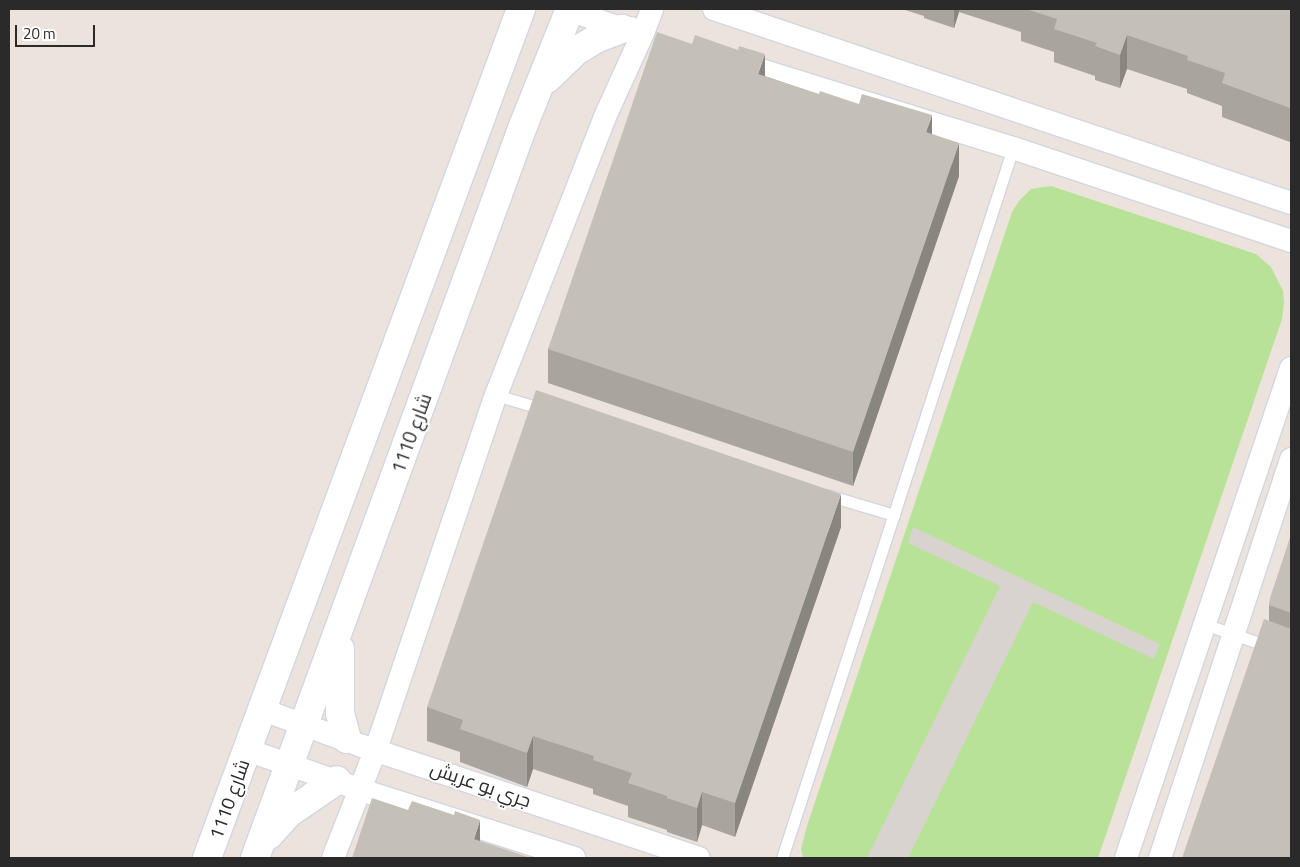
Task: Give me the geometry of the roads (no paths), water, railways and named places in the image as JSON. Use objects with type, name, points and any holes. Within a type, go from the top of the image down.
[{"type":"street","name":"شارع 1110","points":[[207,858],[522,9]]},
{"type":"street","name":"شارع 1110","points":[[257,852],[291,764],[523,126],[540,88],[569,9]]},
{"type":"street","points":[[569,9],[643,34]]},
{"type":"street","points":[[334,858],[349,785],[376,749],[496,395],[604,119],[643,34],[652,9]]},
{"type":"street","points":[[714,9],[1291,203]]},
{"type":"street","points":[[540,88],[557,68],[576,51],[598,38],[643,34]]},
{"type":"street","points":[[719,57],[1013,148],[1291,241]]},
{"type":"street","points":[[1126,858],[1291,368]]},
{"type":"street","points":[[1160,858],[1291,459]]},
{"type":"street","points":[[343,620],[339,664],[340,713],[347,739]]},
{"type":"street","name":"جري بو عريش","points":[[263,710],[699,858]]},
{"type":"street","points":[[247,750],[574,858]]},
{"type":"street","points":[[257,852],[289,813],[349,785]]},
{"type":"lane","points":[[782,858],[1013,148]]},
{"type":"lane","points":[[496,395],[553,412]]},
{"type":"lane","points":[[818,492],[894,515]]},
{"type":"lane","points":[[1204,624],[1291,654]]}]
